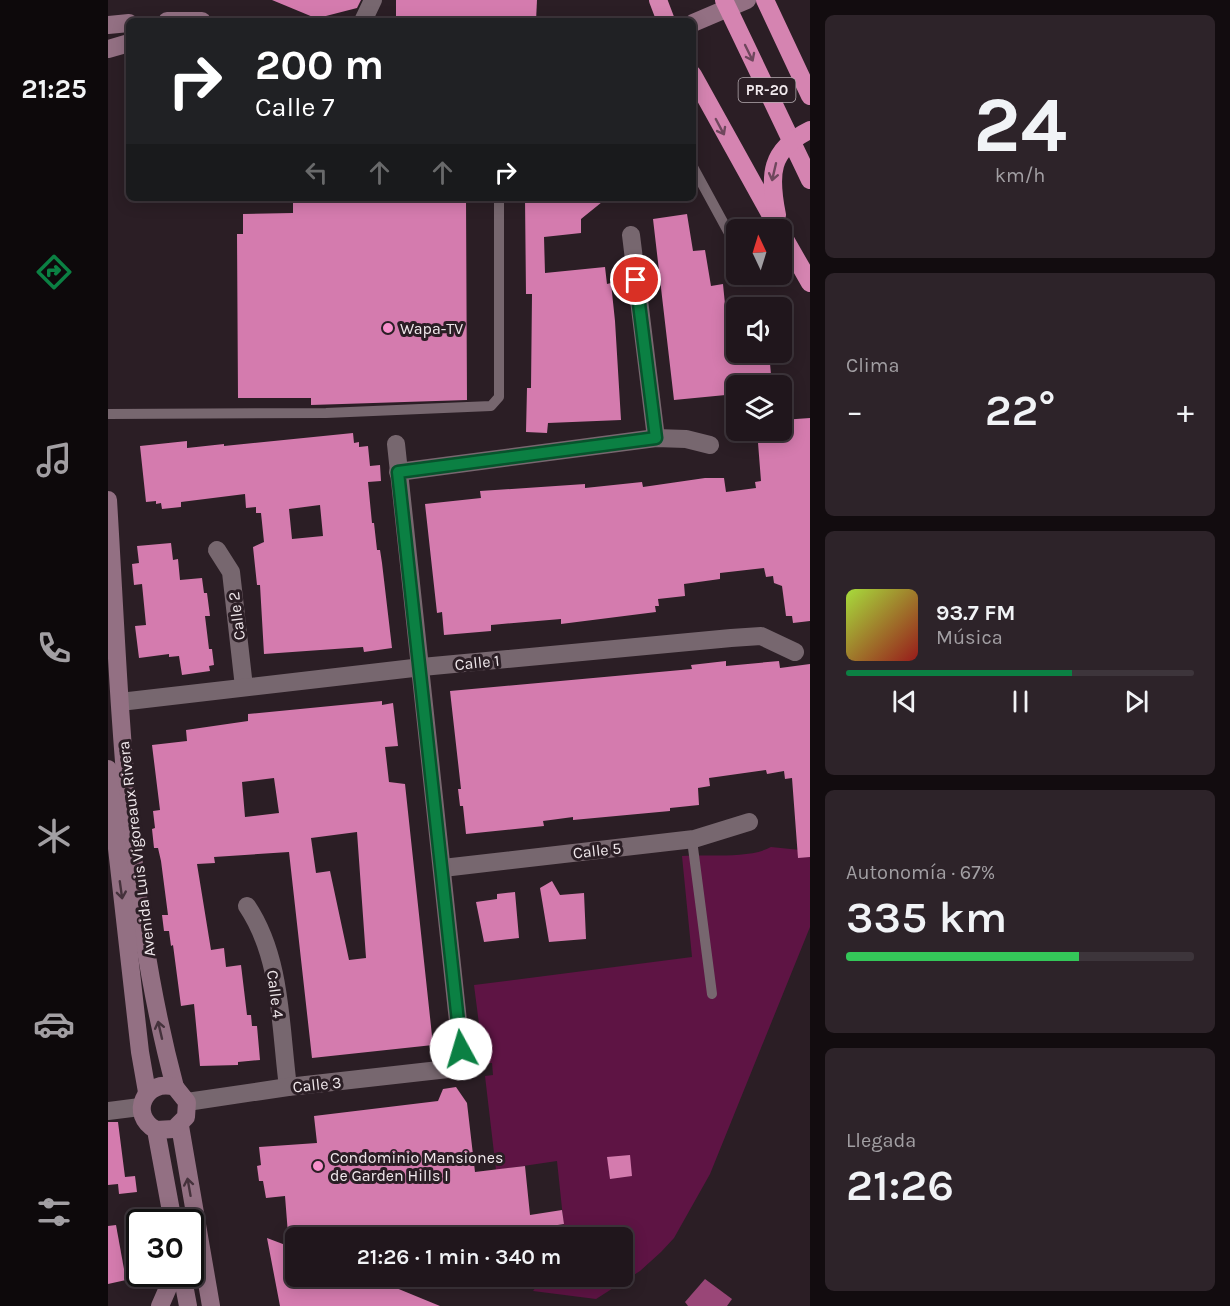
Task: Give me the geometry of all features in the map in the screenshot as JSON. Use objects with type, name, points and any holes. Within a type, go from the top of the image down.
[{"type":"highway","points":[[658,0],[665,18]]},
{"type":"highway","name":"PR-20","points":[[724,0],[810,180]]},
{"type":"highway","name":"PR-20","points":[[765,0],[810,96]]},
{"type":"highway","points":[[696,80],[773,219]]},
{"type":"highway","points":[[777,219],[771,185],[772,171],[785,147],[810,130]]},
{"type":"highway","points":[[792,252],[810,283]]},
{"type":"main road","points":[[696,22],[747,0]]},
{"type":"main road","points":[[108,25],[126,23]]},
{"type":"main road","points":[[108,49],[126,44]]},
{"type":"main road","name":"Avenida Luis Vigoreaux Rivera","points":[[108,500],[120,702],[133,853],[159,1026],[175,1087],[187,1102]]},
{"type":"main road","name":"Avenida Luis Vigoreaux Rivera","points":[[108,769],[140,1052],[145,1121],[156,1130],[171,1209]]},
{"type":"main road","points":[[144,1100],[160,1085],[175,1087]]},
{"type":"main road","points":[[156,1130],[169,1131],[180,1126],[188,1112],[187,1102]]},
{"type":"main road","points":[[180,1126],[211,1306]]},
{"type":"main road","points":[[160,1306],[168,1287]]},
{"type":"main road","points":[[184,1287],[188,1306]]},
{"type":"street","points":[[364,18],[373,0]]},
{"type":"street","points":[[373,0],[376,18]]},
{"type":"street","points":[[631,235],[656,438]]},
{"type":"street","points":[[398,472],[656,438],[686,439],[710,445]]},
{"type":"street","points":[[396,444],[443,868]]},
{"type":"street","name":"Calle 2","points":[[217,550],[231,572],[244,687]]},
{"type":"street","name":"Calle 1","points":[[120,702],[422,668],[741,637],[761,636],[795,652]]},
{"type":"street","name":"Calle 5","points":[[443,868],[693,840],[749,822]]},
{"type":"street","name":"Calle 3","points":[[187,1102],[288,1087],[447,1070],[461,1049],[443,868]]},
{"type":"street","name":"Calle 4","points":[[247,906],[262,928],[271,958],[288,1087]]},
{"type":"street","points":[[108,1111],[144,1100]]},
{"type":"lane","points":[[696,173],[726,228]]},
{"type":"lane","points":[[108,414],[326,413],[491,406],[499,397],[499,201]]},
{"type":"lane","points":[[693,840],[712,994]]},
{"type":"shaded area","points":[[771,847],[810,851],[810,927],[710,1174],[674,1238],[633,1275],[633,1227],[564,1227],[557,1161],[496,1170],[485,1076],[493,1075],[492,1063],[484,1063],[474,985],[692,957],[682,856],[740,855]]},
{"type":"shaded area","points":[[705,1279],[732,1299],[727,1306],[688,1306],[685,1302]]},
{"type":"shaded area","points":[[536,1287],[615,1287],[596,1299],[533,1291]]},
{"type":"building","points":[[272,0],[361,0],[357,8],[322,17],[313,17]]},
{"type":"building","points":[[396,0],[537,0],[536,18],[396,18]]},
{"type":"building","points":[[293,201],[466,201],[467,400],[311,405],[311,398],[238,398],[237,234],[243,234],[243,214],[293,213]]},
{"type":"building","points":[[525,201],[603,201],[581,219],[581,233],[544,237],[545,273],[605,267],[607,284],[611,283],[615,321],[621,420],[548,423],[547,433],[526,432],[527,388],[531,388],[532,294],[526,294]]},
{"type":"building","points":[[687,214],[693,251],[705,250],[711,286],[723,284],[726,315],[726,363],[770,363],[771,375],[726,375],[726,395],[674,400],[653,219]]},
{"type":"building","points":[[810,418],[810,621],[793,623],[792,616],[786,616],[782,586],[774,583],[773,576],[766,577],[764,568],[720,573],[720,579],[684,584],[685,596],[658,599],[659,606],[655,606],[656,612],[561,624],[561,619],[491,625],[491,631],[444,635],[442,612],[437,613],[425,504],[481,498],[480,491],[585,484],[585,488],[642,482],[643,487],[705,478],[724,478],[726,492],[756,488],[755,482],[761,481],[758,441],[792,441],[792,419]]},
{"type":"building","points":[[353,433],[354,443],[359,442],[359,447],[368,446],[370,466],[380,465],[381,481],[368,482],[372,523],[374,523],[377,550],[380,550],[382,563],[392,648],[364,652],[363,647],[264,654],[260,585],[257,585],[253,547],[264,542],[261,513],[256,513],[256,507],[246,508],[245,494],[181,502],[181,507],[162,509],[161,503],[146,502],[140,446],[187,441],[187,448],[224,444],[224,446]],"holes":[[[320,505],[323,536],[292,539],[289,509]]]},
{"type":"building","points":[[171,543],[173,560],[178,559],[180,580],[202,578],[204,593],[207,593],[210,616],[205,616],[209,649],[212,649],[214,665],[209,666],[210,671],[182,675],[179,656],[169,657],[169,654],[139,658],[135,626],[146,625],[142,584],[134,585],[132,564],[139,563],[137,546]]},
{"type":"building","points":[[726,661],[726,666],[779,661],[780,668],[810,664],[810,857],[798,858],[792,778],[785,779],[784,771],[767,774],[766,770],[709,778],[710,786],[698,788],[699,805],[670,808],[670,811],[573,820],[573,817],[543,821],[544,826],[466,834],[463,806],[460,806],[458,789],[461,789],[450,691],[692,669],[691,665]]},
{"type":"building","points":[[382,701],[382,705],[393,703],[398,746],[385,747],[389,782],[405,784],[433,1045],[312,1058],[289,852],[214,857],[215,863],[197,864],[211,950],[224,948],[226,967],[241,965],[247,1015],[251,1015],[252,1026],[257,1026],[260,1060],[238,1062],[238,1065],[200,1066],[194,1004],[181,1006],[173,945],[171,946],[169,931],[164,931],[162,915],[168,915],[161,861],[158,848],[154,848],[152,829],[155,828],[153,811],[160,810],[152,745],[187,741],[186,730],[248,721],[248,714]],"holes":[[[274,778],[279,813],[245,817],[242,782]],[[357,832],[366,958],[349,960],[330,871],[316,873],[311,838]]]},
{"type":"building","points":[[552,881],[560,895],[584,893],[586,939],[549,942],[540,888]]},
{"type":"building","points":[[515,892],[519,938],[484,942],[476,902],[497,899],[497,894]]},
{"type":"building","points":[[456,1087],[467,1103],[475,1172],[525,1166],[530,1215],[562,1210],[564,1224],[545,1227],[287,1227],[285,1196],[266,1198],[263,1181],[259,1181],[257,1166],[261,1165],[259,1147],[317,1143],[314,1116],[438,1101],[443,1089]]},
{"type":"building","points":[[108,1122],[118,1122],[125,1177],[135,1176],[137,1192],[119,1194],[118,1184],[108,1185]]},
{"type":"building","points":[[630,1155],[632,1176],[610,1179],[607,1157]]},
{"type":"building","points":[[116,1225],[126,1280],[108,1284],[108,1226]]},
{"type":"building","points":[[267,1238],[285,1245],[285,1287],[394,1287],[440,1306],[280,1306]]},
{"type":"place","name":"Wapa-TV","points":[[388,328]]},
{"type":"place","name":"Condominio Mansiones de Garden Hills I","points":[[318,1166]]},
{"type":"route","points":[[461,1049],[422,668],[398,472],[656,438],[636,280]]}]
